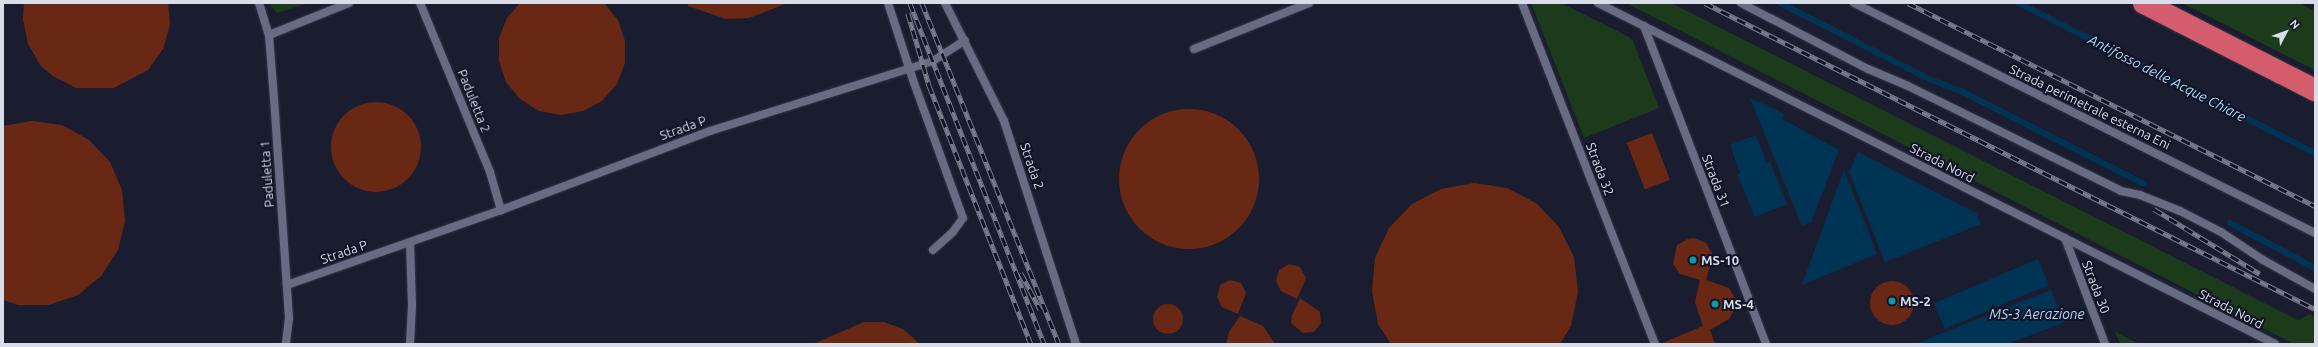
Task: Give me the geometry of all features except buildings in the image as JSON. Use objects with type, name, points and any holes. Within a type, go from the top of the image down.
[{"type":"highway","points":[[2144,3],[2315,90]]},
{"type":"lane","name":"Paduletta 1","points":[[259,3],[269,35],[289,318],[286,344]]},
{"type":"lane","points":[[269,35],[349,3]]},
{"type":"lane","name":"Paduletta 2","points":[[420,3],[490,172],[501,210]]},
{"type":"lane","points":[[888,3],[909,69],[964,218],[953,232],[932,250]]},
{"type":"lane","name":"Strada 2","points":[[945,3],[965,40],[1004,121],[1076,344]]},
{"type":"lane","points":[[1194,49],[1309,3]]},
{"type":"lane","name":"Strada 32","points":[[1522,3],[1655,344]]},
{"type":"lane","name":"Strada Nord","points":[[1598,3],[2275,344]]},
{"type":"lane","points":[[1741,3],[1868,69],[1908,86],[2121,191],[2140,195],[2221,232],[2263,260],[2315,289]]},
{"type":"lane","name":"Strada perimetrale esterna Eni","points":[[1854,3],[2315,233]]},
{"type":"lane","name":"Strada 31","points":[[1644,26],[1766,344]]},
{"type":"lane","name":"Strada P","points":[[287,285],[501,210],[710,131],[933,61],[965,40]]},
{"type":"lane","name":"Strada 30","points":[[2065,238],[2105,344]]},
{"type":"lane","points":[[410,242],[412,305],[410,344]]},
{"type":"green space","points":[[269,3],[309,3],[277,13]]},
{"type":"green space","points":[[1531,3],[1561,3],[1629,37],[1633,41],[1659,108],[1584,138]]},
{"type":"green space","points":[[1626,3],[1671,3],[2298,320],[2310,314],[2315,318],[2315,344],[2294,344]]},
{"type":"green space","points":[[2182,3],[2299,3],[2315,11],[2315,70]]},
{"type":"green space","points":[[2115,332],[2137,343],[2140,344],[2120,344]]},
{"type":"water","points":[[1750,98],[1784,114],[1782,119],[1839,150],[1811,222],[1802,226]]},
{"type":"water","points":[[1756,135],[1767,163],[1770,162],[1787,204],[1755,217],[1737,174],[1740,173],[1730,145]]},
{"type":"water","points":[[1858,152],[1976,213],[1981,224],[1885,262],[1849,172]]},
{"type":"water","points":[[1844,170],[1877,254],[1802,285]]},
{"type":"water","points":[[2038,259],[2049,285],[1945,329],[1934,303]]},
{"type":"water","name":"MS-3 Aerazione","points":[[2051,290],[2065,322],[2008,344],[1915,344]]},
{"type":"waterway","points":[[1780,3],[1929,79],[1961,91],[2144,184]]},
{"type":"waterway","name":"Antifosso delle Acque Chiare","points":[[2019,3],[2315,153]]},
{"type":"waterway","points":[[2230,223],[2315,268]]},
{"type":"railway","points":[[910,3],[1044,344]]},
{"type":"railway","points":[[922,3],[1059,344]]},
{"type":"railway","points":[[1705,3],[2315,309]]},
{"type":"railway","points":[[1908,3],[2315,206]]},
{"type":"railway","points":[[908,13],[929,85],[1031,344]]},
{"type":"railway","points":[[2154,209],[2260,274]]},
{"type":"railway","points":[[1021,273],[1040,309]]},
{"type":"place","name":"MS-10","points":[[1693,260]]},
{"type":"place","name":"MS-2","points":[[1892,301]]},
{"type":"place","name":"MS-4","points":[[1715,304]]}]
